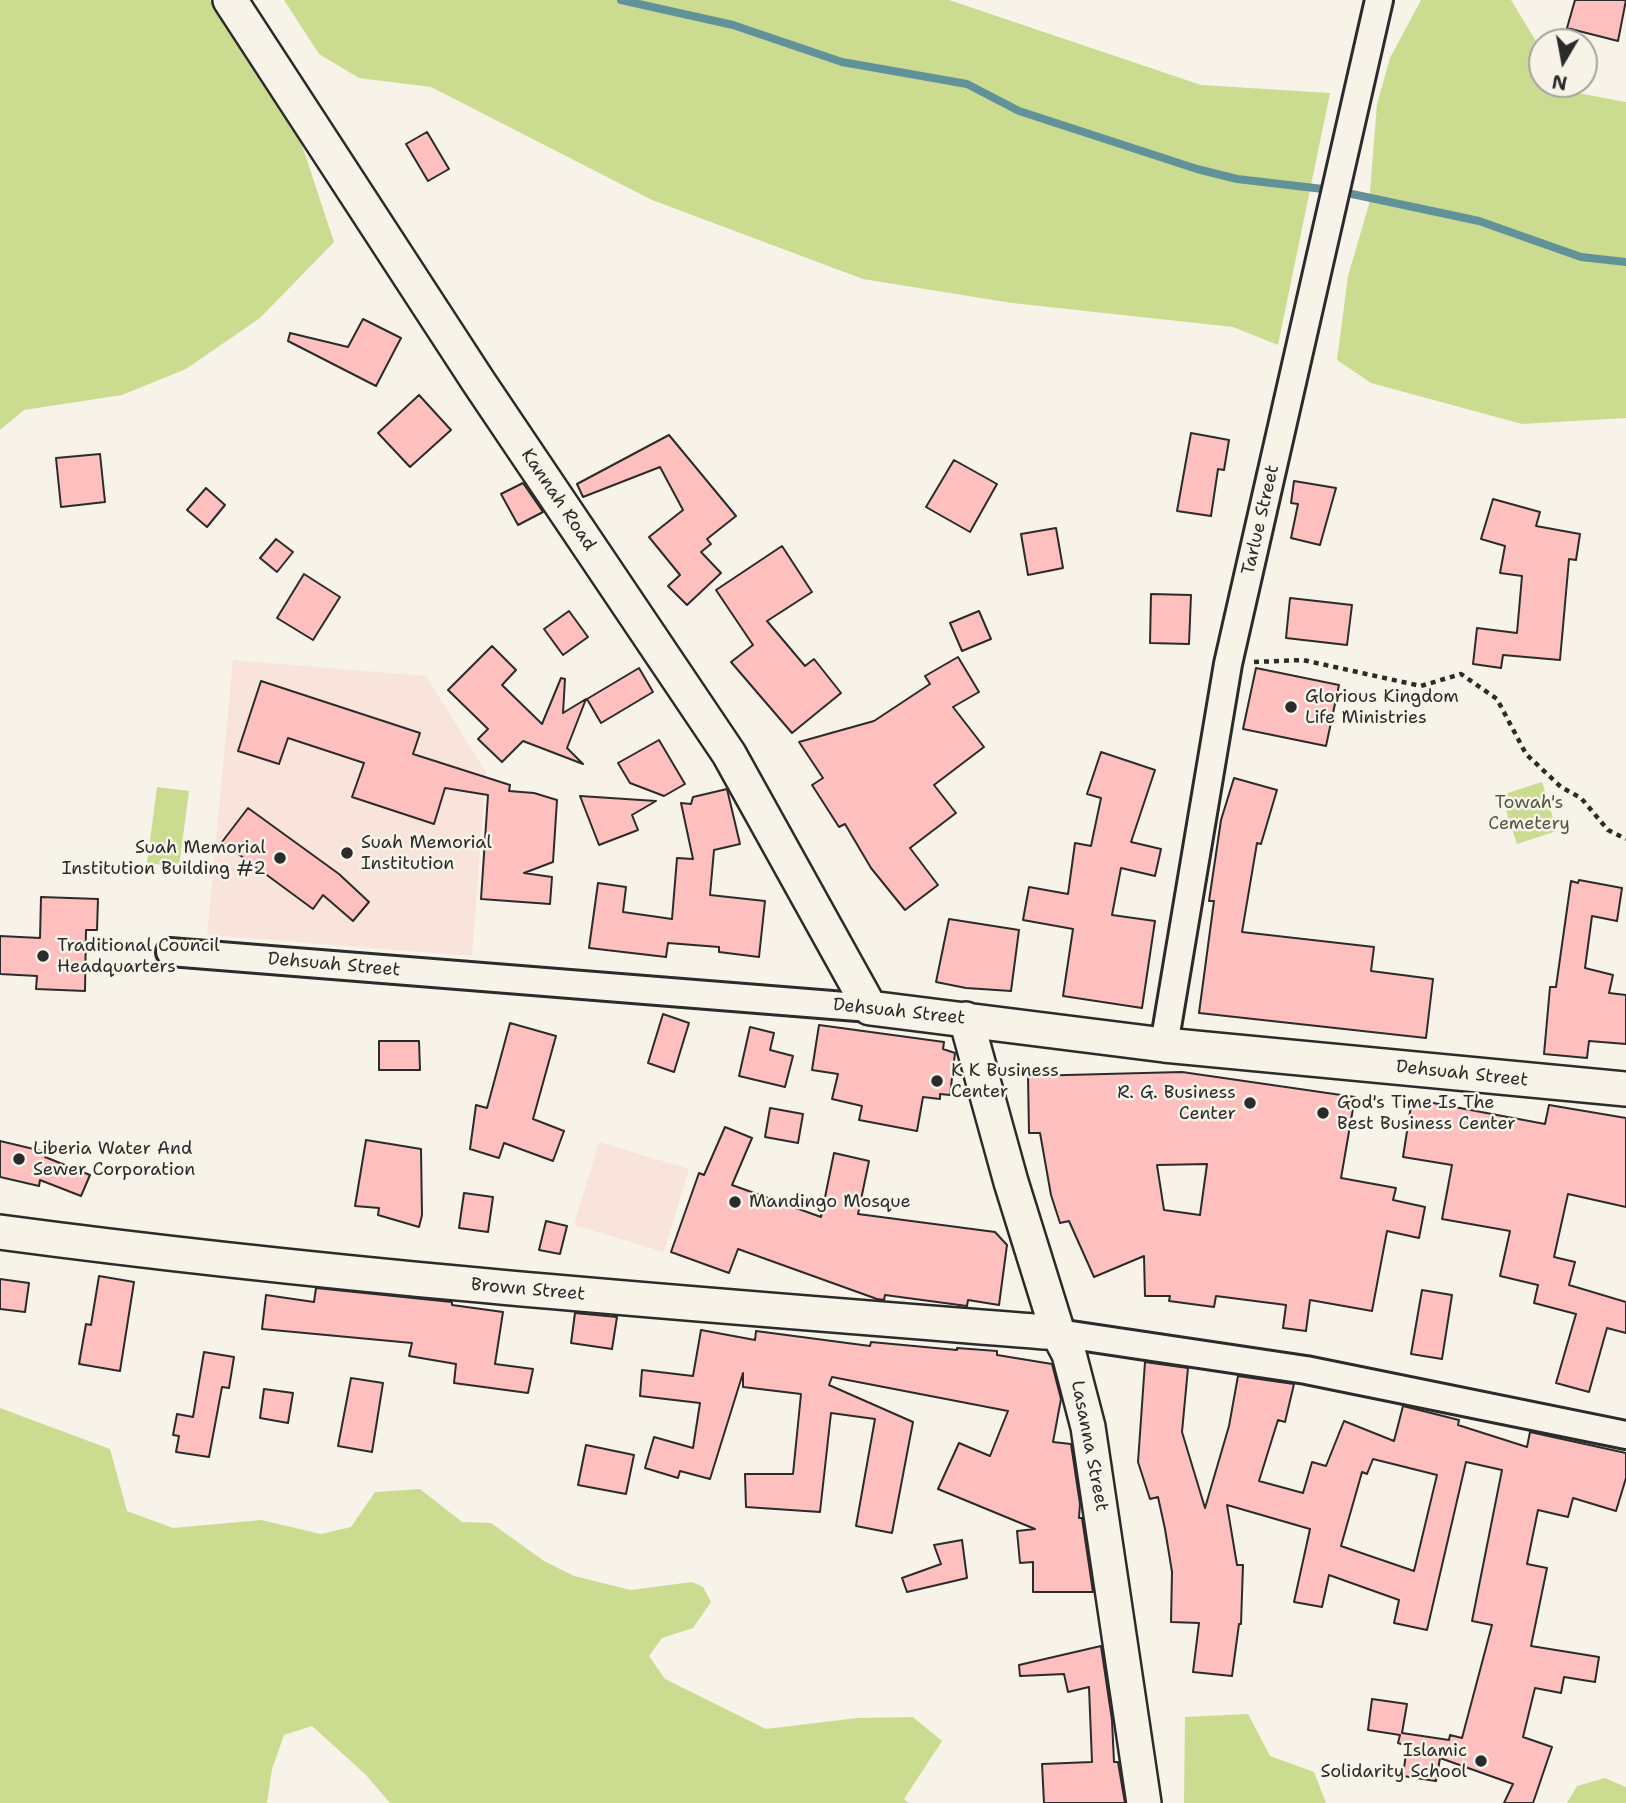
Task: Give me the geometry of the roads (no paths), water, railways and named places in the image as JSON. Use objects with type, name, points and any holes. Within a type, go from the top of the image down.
[{"type":"street","name":"Kannah Road","points":[[230,0],[478,381],[729,754],[870,1008]]},
{"type":"street","name":"Tarlue Street","points":[[1164,1045],[1228,664],[1379,0]]},
{"type":"street","name":"Dehsuah Street","points":[[170,952],[870,1008],[1164,1045],[1626,1090]]},
{"type":"street","name":"Lasanna Street","points":[[966,1019],[1011,1182],[1058,1333],[1069,1354],[1088,1427],[1144,1803]]},
{"type":"street","name":"Brown Street","points":[[0,1232],[131,1250],[515,1290],[1058,1333]]},
{"type":"street","points":[[1058,1333],[1306,1370],[1626,1435]]},
{"type":"waterway","points":[[621,0],[733,25],[842,62],[967,84],[1019,111],[1197,169],[1237,179],[1323,189]]},
{"type":"waterway","points":[[1352,194],[1479,221],[1581,257],[1626,262]]},
{"type":"place","name":"Glorious Kingdom Life Ministries","points":[[1291,707]]},
{"type":"place","name":"Suah Memorial Institution","points":[[347,853]]},
{"type":"place","name":"Suah Memorial Institution Building #2","points":[[280,858]]},
{"type":"place","name":"Traditional Council Headquarters","points":[[43,956]]},
{"type":"place","name":"K K Business Center","points":[[937,1081]]},
{"type":"place","name":"R. G. Business Center","points":[[1250,1103]]},
{"type":"place","name":"God's Time Is The Best Business Center","points":[[1323,1113]]},
{"type":"place","name":"Liberia Water And Sewer Corporation","points":[[19,1159]]},
{"type":"place","name":"Mandingo Mosque","points":[[735,1202]]},
{"type":"place","name":"Islamic Solidarity School","points":[[1481,1761]]},
{"type":"park label","name":"Towah's Cemetery","points":[[1529,813]]}]
